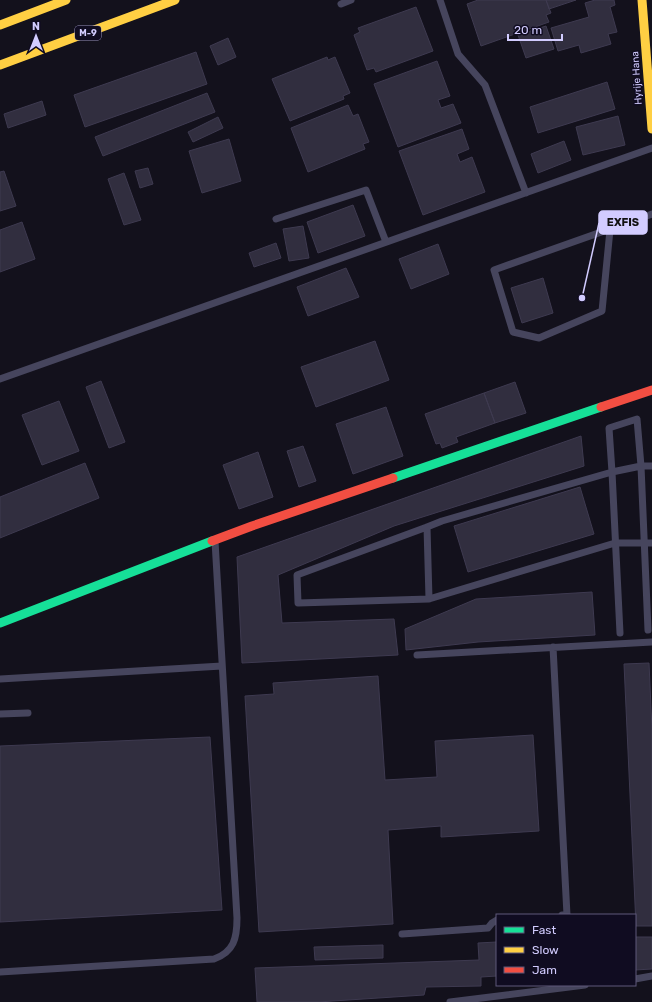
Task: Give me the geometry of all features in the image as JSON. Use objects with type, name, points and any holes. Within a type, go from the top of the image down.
[{"type":"main road","points":[[0,25],[66,0]]},
{"type":"main road","name":"M-9","points":[[0,66],[175,0]]},
{"type":"main road","name":"Hyrije Hana","points":[[642,0],[652,130]]},
{"type":"main road","points":[[0,623],[252,526],[652,390]]},
{"type":"lane","points":[[341,4],[351,0]]},
{"type":"lane","points":[[440,0],[458,54],[485,85],[526,193]]},
{"type":"lane","points":[[0,379],[652,148]]},
{"type":"lane","points":[[276,219],[366,190],[386,242]]},
{"type":"lane","points":[[610,230],[602,311],[539,338],[513,332],[494,270],[652,214]]},
{"type":"lane","points":[[620,633],[609,428],[637,419],[641,466],[648,630]]},
{"type":"lane","points":[[652,466],[641,466],[612,472],[450,519],[297,575],[298,602],[429,599],[615,543],[652,543]]},
{"type":"lane","points":[[427,527],[429,599]]},
{"type":"lane","points":[[0,972],[214,959],[222,956],[229,950],[234,942],[237,932],[237,918],[215,541]]},
{"type":"lane","points":[[417,655],[652,642]]},
{"type":"lane","points":[[553,647],[567,914]]},
{"type":"lane","points":[[0,679],[222,666]]},
{"type":"lane","points":[[0,714],[28,713]]},
{"type":"lane","points":[[402,934],[488,928],[496,921]]},
{"type":"lane","points":[[636,979],[652,976]]},
{"type":"lane","points":[[450,1002],[577,986]]},
{"type":"building","points":[[478,0],[546,0],[551,13],[546,15],[549,22],[481,46],[467,4]]},
{"type":"building","points":[[546,0],[576,0],[549,9]]},
{"type":"building","points":[[595,0],[614,0],[615,5],[610,7],[617,32],[608,34],[611,44],[581,53],[579,45],[558,51],[551,28],[589,17],[585,3]]},
{"type":"building","points":[[416,7],[433,51],[376,72],[374,68],[367,70],[354,35],[360,32],[358,28]]},
{"type":"building","points":[[546,26],[554,49],[526,58],[518,35]]},
{"type":"building","points":[[228,38],[236,57],[218,65],[210,46]]},
{"type":"building","points":[[196,52],[207,84],[85,127],[74,95]]},
{"type":"building","points":[[327,57],[328,60],[335,57],[350,93],[343,96],[344,99],[290,121],[272,79]]},
{"type":"building","points":[[437,61],[450,96],[438,100],[441,108],[453,104],[461,123],[398,147],[374,84]]},
{"type":"building","points":[[607,82],[615,109],[538,133],[530,107]]},
{"type":"building","points":[[207,93],[215,112],[103,156],[95,137]]},
{"type":"building","points":[[42,101],[46,115],[8,128],[4,114]]},
{"type":"building","points":[[348,105],[353,116],[358,114],[369,142],[363,144],[365,149],[308,172],[291,128]]},
{"type":"building","points":[[618,116],[625,145],[583,155],[576,127]]},
{"type":"building","points":[[218,117],[223,128],[193,142],[188,132]]},
{"type":"building","points":[[462,129],[469,149],[457,154],[460,162],[472,157],[485,192],[423,215],[399,151]]},
{"type":"building","points":[[229,139],[241,181],[202,193],[189,151]]},
{"type":"building","points":[[564,141],[571,160],[538,173],[531,154]]},
{"type":"building","points":[[148,168],[153,184],[140,188],[135,171]]},
{"type":"building","points":[[4,171],[16,206],[0,211],[0,172]]},
{"type":"building","points":[[124,173],[141,220],[124,225],[108,179]]},
{"type":"building","points":[[353,205],[365,236],[318,253],[307,222]]},
{"type":"building","points":[[22,222],[35,259],[0,272],[0,230]]},
{"type":"building","points":[[303,226],[309,258],[289,261],[283,229]]},
{"type":"building","points":[[276,243],[281,258],[254,267],[249,253]]},
{"type":"building","points":[[438,244],[449,274],[411,289],[399,259]]},
{"type":"building","points":[[346,268],[359,297],[308,316],[297,287]]},
{"type":"building","points":[[543,278],[553,313],[522,323],[511,288]]},
{"type":"building","points":[[375,341],[389,380],[316,407],[301,367]]},
{"type":"building","points":[[101,381],[125,442],[109,448],[86,387]]},
{"type":"building","points":[[515,382],[526,413],[495,423],[484,393]]},
{"type":"building","points":[[484,393],[495,423],[456,437],[458,442],[442,448],[440,443],[436,444],[425,414]]},
{"type":"building","points":[[59,401],[79,451],[42,465],[22,415]]},
{"type":"building","points":[[386,407],[403,456],[353,474],[336,424]]},
{"type":"building","points":[[581,436],[584,466],[394,526],[278,575],[282,623],[394,619],[398,655],[242,663],[237,557]]},
{"type":"building","points":[[303,446],[316,481],[299,487],[287,451]]},
{"type":"building","points":[[258,452],[273,497],[239,509],[223,465]]},
{"type":"building","points":[[85,463],[99,498],[0,538],[0,497]]},
{"type":"building","points":[[580,487],[594,534],[468,572],[454,526]]},
{"type":"building","points":[[592,592],[595,635],[478,642],[406,650],[405,629],[476,599]]},
{"type":"building","points":[[649,663],[652,730],[652,926],[636,926],[624,664]]},
{"type":"building","points":[[378,676],[385,780],[437,777],[435,741],[533,735],[539,831],[441,837],[441,826],[388,830],[393,924],[259,932],[245,696],[274,694],[273,683]]},
{"type":"building","points":[[210,737],[222,910],[0,922],[0,746]]},
{"type":"building","points":[[636,937],[652,937],[652,969],[636,970]]},
{"type":"building","points":[[496,942],[496,976],[481,977],[481,986],[426,987],[424,995],[318,1002],[257,1002],[255,968],[479,960],[478,943]]},
{"type":"building","points":[[383,945],[383,958],[315,960],[314,947]]},
{"type":"traffic: fast","points":[[393,478],[601,407]]},
{"type":"traffic: fast","points":[[0,623],[212,541]]},
{"type":"traffic: slow","points":[[0,25],[66,0]]},
{"type":"traffic: slow","points":[[0,65],[175,0]]},
{"type":"traffic: slow","points":[[642,0],[652,129]]},
{"type":"traffic: jam","points":[[601,407],[652,390]]},
{"type":"traffic: jam","points":[[212,541],[393,478]]},
{"type":"place","name":"EXFIS","points":[[582,298]]}]
